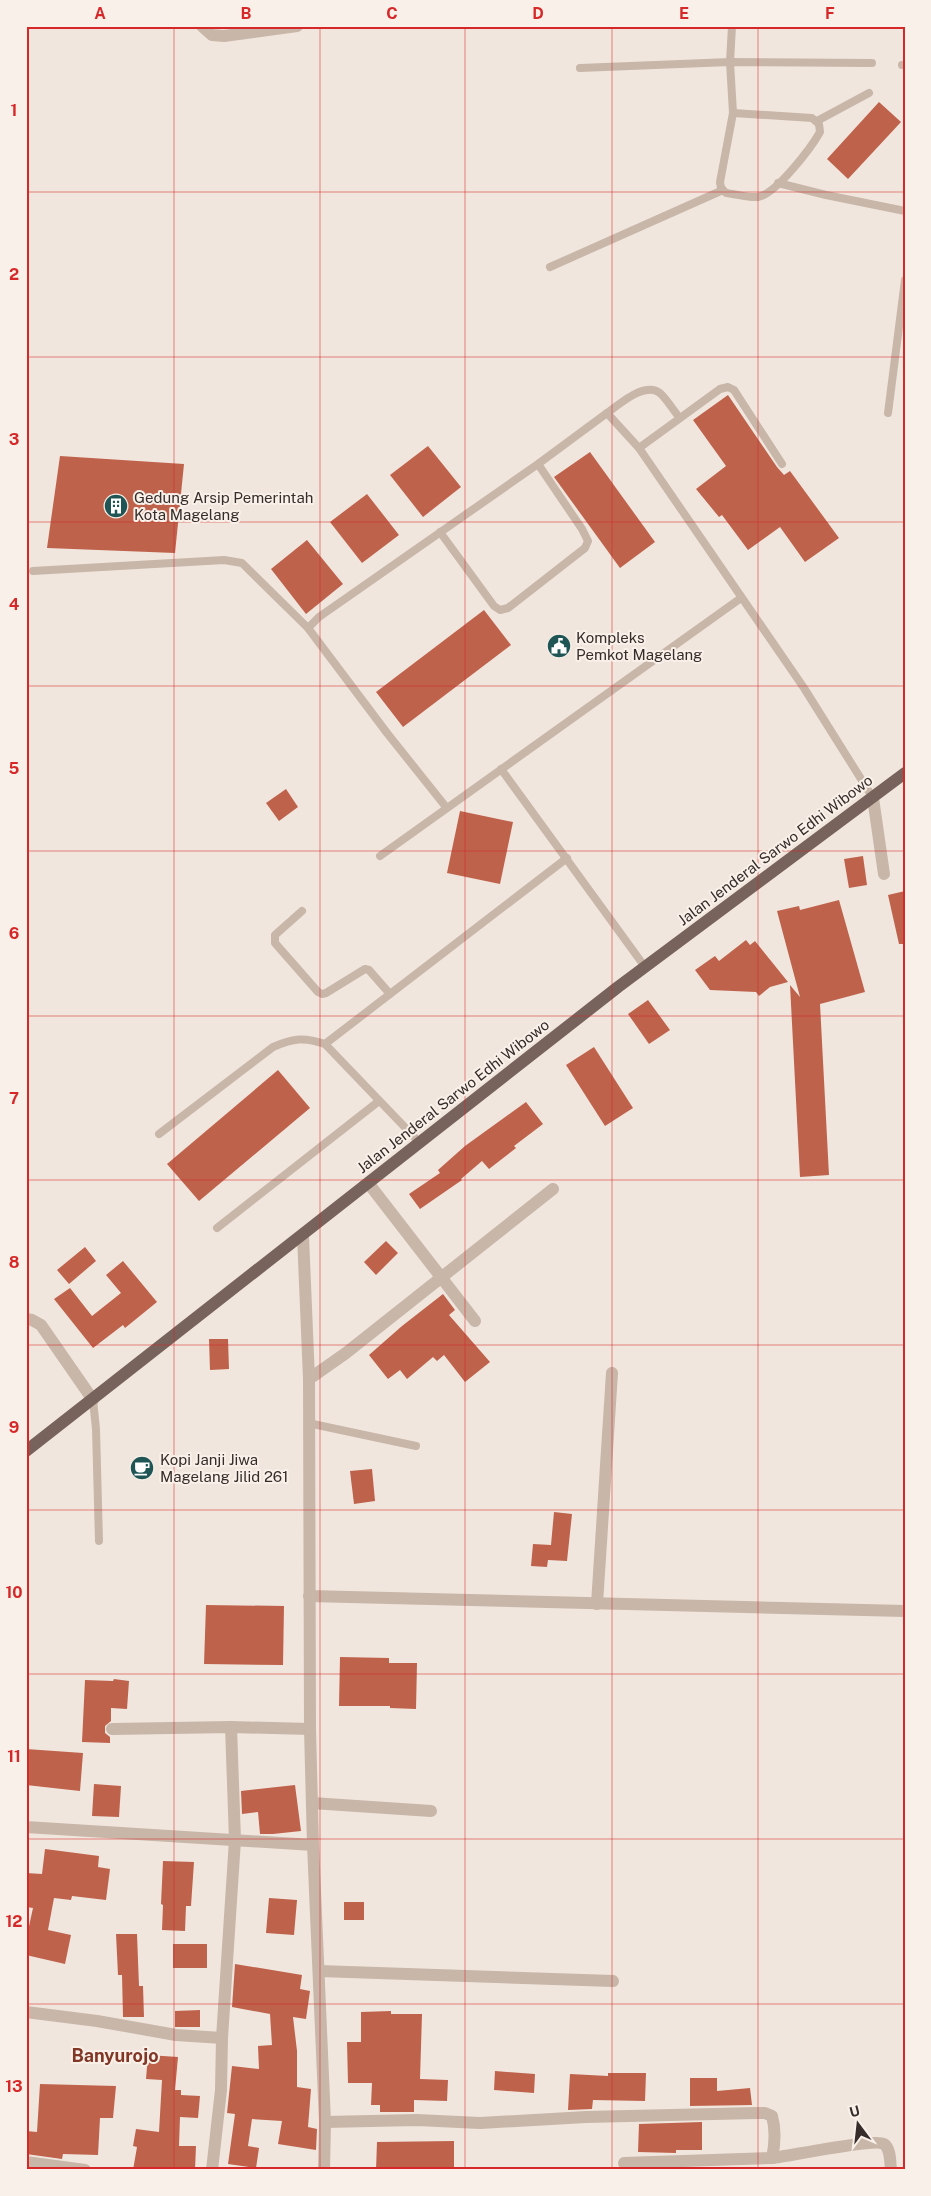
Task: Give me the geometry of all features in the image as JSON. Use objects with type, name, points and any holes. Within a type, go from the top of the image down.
[{"type":"main road","name":"Jalan Jenderal Sarwo Edhi Wibowo","points":[[26,1451],[645,967],[905,773]]},
{"type":"street","points":[[202,26],[212,35],[224,36],[298,26]]},
{"type":"street","points":[[873,798],[884,874]]},
{"type":"street","points":[[369,1184],[475,1321]]},
{"type":"street","points":[[309,1379],[346,1353],[553,1189]]},
{"type":"street","points":[[303,1236],[309,1379],[310,1729],[324,2122],[324,2170]]},
{"type":"street","points":[[26,1319],[41,1325],[93,1400]]},
{"type":"street","points":[[598,1604],[612,1373]]},
{"type":"street","points":[[309,1596],[905,1611]]},
{"type":"street","points":[[112,1729],[231,1727],[310,1729]]},
{"type":"street","points":[[212,2170],[221,2090],[222,2038],[235,1840],[231,1727]]},
{"type":"street","points":[[312,1803],[432,1811]]},
{"type":"street","points":[[26,1827],[313,1846]]},
{"type":"street","points":[[319,1972],[613,1981]]},
{"type":"street","points":[[26,2012],[97,2021],[176,2035],[222,2038]]},
{"type":"street","points":[[324,2122],[417,2120],[480,2123],[586,2117],[766,2113],[772,2116],[774,2124],[775,2145],[772,2158]]},
{"type":"street","points":[[624,2163],[673,2166],[772,2158],[857,2143],[877,2142],[885,2144],[888,2150],[891,2170]]},
{"type":"street","points":[[26,2162],[85,2170]]},
{"type":"lane","points":[[732,26],[730,62],[733,113],[720,182],[723,190],[726,193],[758,197],[768,192],[819,135],[820,129],[817,121],[812,118],[733,113]]},
{"type":"lane","points":[[580,68],[730,62],[872,63]]},
{"type":"lane","points":[[817,121],[869,93]]},
{"type":"lane","points":[[778,183],[826,196],[905,211]]},
{"type":"lane","points":[[550,267],[723,190]]},
{"type":"lane","points":[[888,413],[905,280]]},
{"type":"lane","points":[[639,448],[679,417],[720,389],[730,388],[782,464]]},
{"type":"lane","points":[[308,628],[319,617],[635,394],[650,390],[660,393],[679,417]]},
{"type":"lane","points":[[607,413],[639,448],[804,688],[873,798]]},
{"type":"lane","points":[[440,532],[494,606],[500,610],[508,608],[585,548],[588,541],[582,529],[538,464]]},
{"type":"lane","points":[[33,571],[224,560],[242,563],[308,628],[387,733],[446,807]]},
{"type":"lane","points":[[380,856],[741,598]]},
{"type":"lane","points":[[502,768],[645,967]]},
{"type":"lane","points":[[325,1044],[567,858]]},
{"type":"lane","points":[[302,911],[275,935],[275,943],[318,992],[326,993],[365,969],[369,970],[390,994]]},
{"type":"lane","points":[[159,1134],[273,1047],[285,1042],[307,1038],[325,1044],[420,1144]]},
{"type":"lane","points":[[217,1228],[379,1102]]},
{"type":"lane","points":[[93,1400],[96,1429],[99,1541]]},
{"type":"lane","points":[[308,1423],[416,1446]]},
{"type":"building","points":[[879,102],[901,122],[848,179],[827,159]]},
{"type":"building","points":[[728,395],[777,467],[784,475],[790,471],[839,538],[805,562],[780,527],[748,550],[722,515],[719,517],[696,489],[726,466],[693,420]]},
{"type":"building","points":[[428,446],[461,487],[423,517],[390,475]]},
{"type":"building","points":[[590,452],[655,542],[620,568],[554,477]]},
{"type":"building","name":"Gedung Arsip Pemerintah Kota Magelang","points":[[60,456],[184,464],[175,553],[47,548]]},
{"type":"building","points":[[367,494],[399,535],[362,563],[330,522]]},
{"type":"building","points":[[307,540],[343,584],[306,614],[271,569]]},
{"type":"building","points":[[484,610],[511,645],[403,727],[376,692]]},
{"type":"building","points":[[286,789],[298,807],[279,821],[266,803]]},
{"type":"building","points":[[460,811],[513,822],[500,884],[447,873]]},
{"type":"building","points":[[863,856],[867,885],[849,888],[844,859]]},
{"type":"building","points":[[905,891],[905,944],[899,944],[888,895]]},
{"type":"building","points":[[839,900],[865,992],[820,1004],[829,1175],[800,1177],[790,985],[800,997],[777,911],[799,906],[800,910]]},
{"type":"building","points":[[746,940],[750,945],[755,941],[788,982],[770,987],[759,996],[756,992],[710,990],[695,970],[715,956],[719,961]]},
{"type":"building","points":[[648,1000],[670,1030],[649,1044],[628,1014]]},
{"type":"building","points":[[594,1047],[633,1108],[605,1126],[566,1065]]},
{"type":"building","points":[[278,1070],[310,1108],[199,1201],[167,1164]]},
{"type":"building","points":[[526,1102],[543,1124],[514,1146],[516,1148],[489,1169],[482,1161],[462,1180],[420,1209],[409,1194],[440,1173],[438,1170],[465,1146]]},
{"type":"building","points":[[386,1241],[398,1253],[376,1275],[364,1262]]},
{"type":"building","points":[[85,1247],[96,1261],[69,1284],[57,1270]]},
{"type":"building","points":[[123,1261],[157,1302],[125,1328],[123,1325],[93,1348],[54,1299],[70,1288],[92,1316],[121,1293],[106,1275]]},
{"type":"building","points":[[443,1294],[455,1310],[449,1315],[490,1362],[465,1382],[444,1355],[437,1361],[433,1357],[407,1379],[400,1370],[388,1379],[369,1355]]},
{"type":"building","points":[[209,1339],[228,1339],[229,1369],[210,1370]]},
{"type":"building","points":[[372,1469],[375,1501],[354,1504],[350,1471]]},
{"type":"building","points":[[554,1512],[572,1514],[567,1561],[548,1560],[547,1567],[531,1566],[533,1544],[551,1545]]},
{"type":"building","points":[[206,1605],[284,1606],[283,1665],[204,1664]]},
{"type":"building","points":[[340,1657],[389,1658],[389,1663],[417,1663],[416,1709],[390,1708],[390,1706],[339,1706]]},
{"type":"building","points":[[114,1679],[129,1681],[127,1709],[111,1708],[111,1721],[105,1726],[105,1733],[110,1737],[110,1743],[82,1742],[85,1680],[113,1681]]},
{"type":"building","points":[[26,1749],[83,1753],[80,1791],[26,1785]]},
{"type":"building","points":[[94,1784],[121,1786],[119,1817],[92,1816]]},
{"type":"building","points":[[295,1785],[301,1831],[260,1834],[258,1812],[242,1814],[241,1791]]},
{"type":"building","points":[[45,1849],[99,1856],[98,1867],[110,1869],[106,1900],[72,1896],[71,1900],[54,1898],[48,1930],[71,1935],[65,1964],[26,1955],[26,1940],[33,1908],[26,1907],[26,1873],[42,1874]]},
{"type":"building","points":[[163,1861],[194,1862],[191,1906],[186,1906],[185,1931],[162,1930]]},
{"type":"building","points":[[269,1898],[297,1900],[294,1935],[266,1933]]},
{"type":"building","points":[[344,1902],[364,1902],[364,1920],[344,1920]]},
{"type":"building","points":[[116,1934],[137,1934],[139,1986],[143,1986],[144,2017],[123,2017],[122,1975],[118,1975]]},
{"type":"building","points":[[173,1944],[207,1944],[207,1968],[173,1968]]},
{"type":"building","points":[[235,1964],[302,1975],[300,1989],[310,1991],[306,2019],[293,2017],[297,2051],[297,2087],[311,2089],[308,2127],[317,2129],[316,2150],[278,2144],[282,2121],[252,2119],[248,2146],[259,2148],[256,2168],[228,2164],[235,2114],[227,2113],[232,2066],[259,2069],[258,2046],[272,2045],[270,2014],[232,2007]]},
{"type":"building","points":[[200,2010],[200,2027],[175,2027],[175,2011]]},
{"type":"building","points":[[391,2011],[391,2014],[422,2014],[420,2079],[448,2080],[447,2101],[414,2100],[414,2112],[380,2112],[380,2105],[371,2105],[372,2083],[348,2083],[347,2042],[361,2042],[361,2012]]},
{"type":"building","points":[[148,2055],[178,2057],[175,2090],[181,2090],[181,2095],[200,2096],[198,2118],[180,2117],[179,2146],[196,2146],[195,2170],[133,2170],[137,2147],[133,2146],[136,2129],[159,2132],[162,2080],[146,2079]]},
{"type":"building","points":[[495,2071],[535,2074],[534,2093],[494,2090]]},
{"type":"building","points":[[608,2073],[646,2073],[645,2101],[593,2100],[592,2109],[568,2110],[570,2074],[608,2076]]},
{"type":"building","points":[[690,2078],[717,2078],[717,2091],[750,2088],[752,2105],[690,2106]]},
{"type":"building","points":[[40,2084],[116,2086],[113,2118],[100,2118],[98,2155],[63,2154],[62,2159],[26,2154],[26,2131],[37,2132]]},
{"type":"building","points":[[702,2122],[702,2150],[676,2150],[676,2153],[638,2152],[639,2124]]},
{"type":"building","points":[[454,2141],[454,2170],[376,2170],[377,2142]]},
{"type":"place","name":"Gedung Arsip Pemerintah Kota Magelang","points":[[116,506]]},
{"type":"place","name":"Kompleks Pemkot Magelang","points":[[559,646]]},
{"type":"place","name":"Kopi Janji Jiwa Magelang Jilid 261","points":[[142,1468]]},
{"type":"district","name":"Banyurojo","points":[[115,2055]]}]
